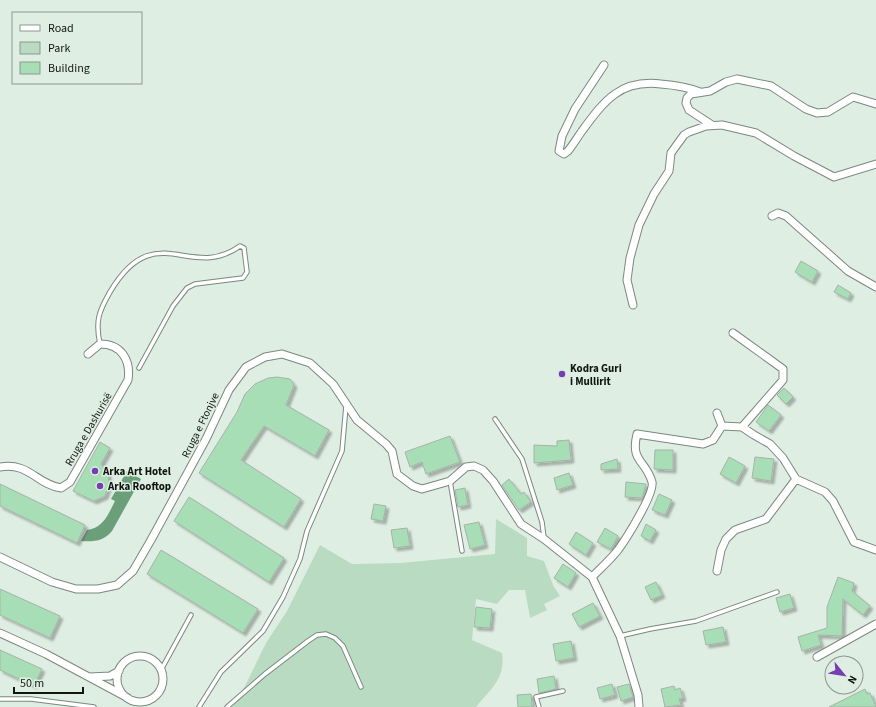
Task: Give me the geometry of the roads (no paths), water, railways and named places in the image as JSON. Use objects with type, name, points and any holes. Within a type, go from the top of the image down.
[{"type":"street","points":[[604,65],[575,109],[562,136],[559,151],[564,154],[568,151],[598,110],[616,92],[626,86],[655,83],[691,88],[700,92]]},
{"type":"street","points":[[712,125],[689,110],[686,103],[687,98],[691,94],[710,91],[726,82],[737,79],[771,86],[806,109],[817,113],[828,112],[853,97],[876,104]]},
{"type":"street","points":[[633,305],[627,280],[630,258],[643,214],[669,171],[671,153],[689,132],[712,125],[722,125],[756,133],[794,156],[834,177],[876,164]]},
{"type":"street","points":[[772,216],[778,213],[786,216],[848,271],[876,284]]},
{"type":"street","points":[[733,333],[783,369],[785,374],[783,380],[742,426]]},
{"type":"street","points":[[88,354],[100,344]]},
{"type":"street","name":"Rruga e Dashurisë","points":[[0,467],[19,467],[53,487],[61,488],[70,482],[128,380],[130,369],[124,356],[118,349],[109,344],[100,344]]},
{"type":"street","name":"Rruga e Ftonjve","points":[[0,557],[52,582],[76,589],[98,589],[117,585],[133,571],[151,540],[206,439],[229,390],[246,367],[265,357],[282,354],[310,363],[333,384],[357,420],[386,444],[392,451],[397,474],[404,480],[422,488],[450,481]]},
{"type":"street","points":[[717,413],[722,426]]},
{"type":"street","points":[[722,426],[742,426],[770,444],[783,458],[796,479],[825,492],[833,501],[854,542],[876,550]]},
{"type":"street","points":[[592,577],[618,550],[651,495],[652,483],[648,472],[636,456],[634,445],[637,434],[703,444],[714,440],[722,426]]},
{"type":"street","points":[[450,481],[466,467],[474,466],[483,470],[493,481],[521,524],[544,539],[592,577],[620,636],[638,695],[639,707]]},
{"type":"street","points":[[717,571],[721,550],[726,539],[735,530],[766,519],[796,479]]},
{"type":"street","points":[[817,657],[876,624]]},
{"type":"street","points":[[0,634],[46,654],[128,698],[141,702],[155,697],[162,685],[161,670],[151,659],[136,657],[123,664],[119,671],[118,686],[128,698]]},
{"type":"street","points":[[88,677],[110,676],[119,671]]},
{"type":"lane","points":[[100,344],[96,328],[101,308],[128,267],[140,258],[158,253],[176,254],[200,259],[217,258],[240,246],[244,248],[247,272],[243,278],[195,284],[187,288],[173,306],[140,368]]},
{"type":"lane","points":[[199,707],[221,672],[263,631],[283,597],[300,559],[307,531],[342,451],[346,403]]},
{"type":"lane","points":[[495,419],[522,459],[542,522],[544,539]]},
{"type":"lane","points":[[450,481],[462,551]]},
{"type":"lane","points":[[620,636],[650,628],[696,621],[778,592]]},
{"type":"lane","points":[[161,670],[191,615]]},
{"type":"lane","points":[[227,707],[265,674],[317,635],[326,634],[335,638],[343,646],[361,687]]},
{"type":"lane","points":[[539,707],[536,697],[564,691]]},
{"type":"lane","points":[[0,699],[31,699],[94,707]]},
{"type":"place","name":"Kodra Guri i Mullirit","points":[[562,374]]},
{"type":"place","name":"Arka Art Hotel","points":[[95,471]]},
{"type":"place","name":"Arka Rooftop","points":[[100,486]]}]
